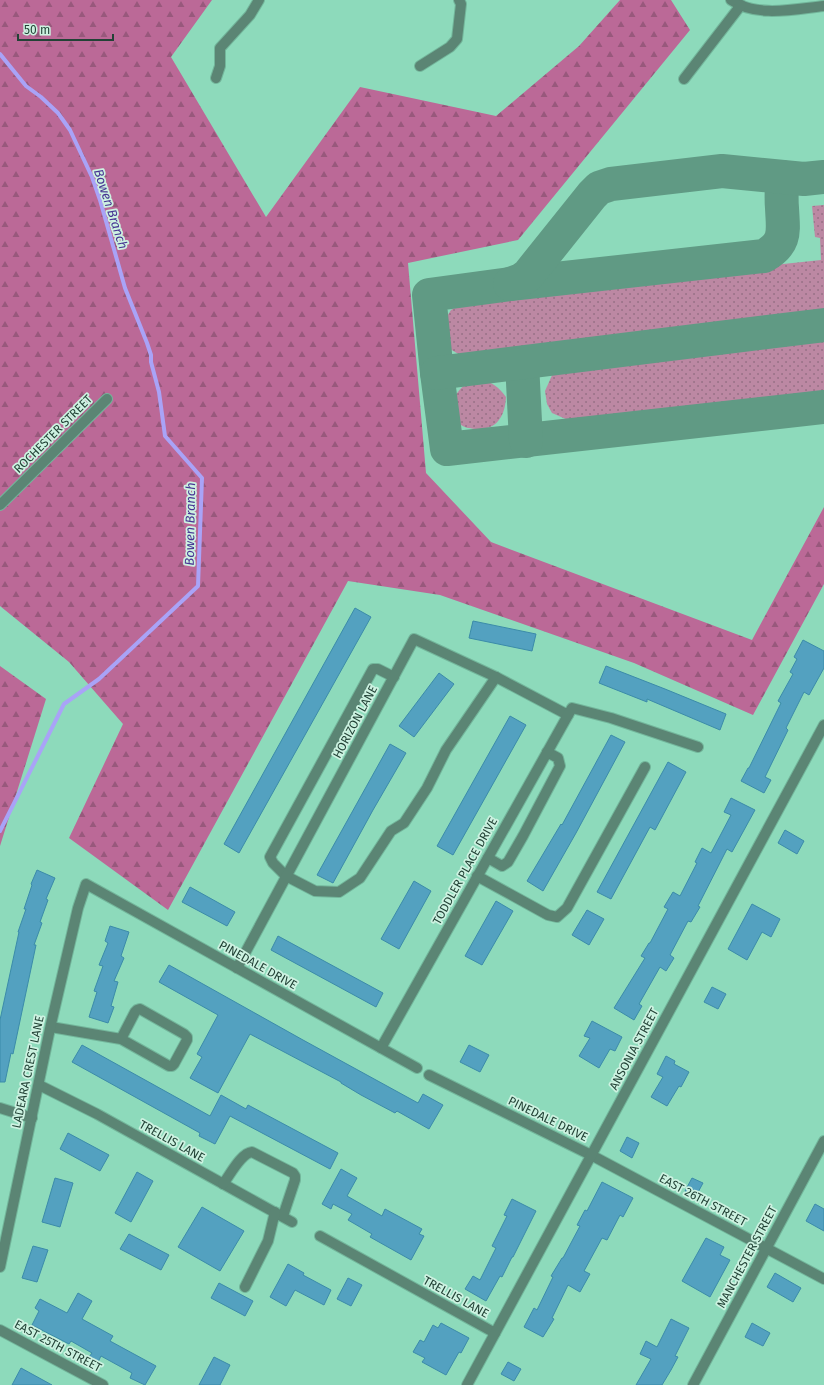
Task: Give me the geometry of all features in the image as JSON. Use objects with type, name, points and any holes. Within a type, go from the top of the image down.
[{"type":"street","points":[[216,78],[220,66],[220,48],[250,15],[260,0]]},
{"type":"street","points":[[420,66],[450,47],[457,39],[461,4],[459,0]]},
{"type":"street","points":[[731,0],[741,5],[758,10],[775,11],[824,6]]},
{"type":"street","points":[[684,79],[741,5]]},
{"type":"street","name":"ROCHESTER STREET","points":[[0,505],[107,398]]},
{"type":"street","name":"HORIZON LANE","points":[[237,968],[414,639],[570,711],[611,718],[698,747]]},
{"type":"street","points":[[394,677],[378,669],[373,669],[270,857],[273,863],[286,876],[315,891],[339,892],[360,878],[391,831],[404,824],[427,788],[446,750],[496,677]]},
{"type":"street","name":"TODDLER PLACE DRIVE","points":[[381,1048],[570,711]]},
{"type":"street","name":"ANSONIA STREET","points":[[467,1385],[824,725]]},
{"type":"street","points":[[488,858],[502,866],[508,862],[523,836],[560,766],[558,758],[547,752]]},
{"type":"street","points":[[477,876],[548,915],[558,917],[567,908],[645,767]]},
{"type":"street","name":"PINEDALE DRIVE","points":[[86,884],[417,1068]]},
{"type":"street","name":"LADEARA CREST LANE","points":[[0,1267],[4,1231],[32,1118],[78,908],[86,884]]},
{"type":"street","points":[[51,1026],[121,1039],[166,1065],[172,1066],[187,1040],[187,1037],[140,1009],[135,1012],[121,1039]]},
{"type":"street","name":"PINEDALE DRIVE","points":[[429,1075],[591,1155]]},
{"type":"street","name":"TRELLIS LANE","points":[[39,1085],[91,1111],[292,1222]]},
{"type":"street","points":[[0,1108],[32,1118]]},
{"type":"street","name":"MANCHESTER STREET","points":[[693,1385],[824,1141]]},
{"type":"street","points":[[223,1184],[248,1152],[252,1152],[293,1173],[296,1180],[279,1214],[268,1241],[245,1286]]},
{"type":"street","name":"EAST 26TH STREET","points":[[591,1155],[824,1279]]},
{"type":"street","name":"TRELLIS LANE","points":[[320,1236],[495,1333]]},
{"type":"street","name":"EAST 25TH STREET","points":[[0,1330],[103,1385]]},
{"type":"shaded area","points":[[824,205],[824,320],[467,359],[450,349],[443,334],[444,321],[451,310],[470,299],[493,295],[821,260],[820,238],[815,237],[812,206]]},
{"type":"shaded area","points":[[824,340],[824,392],[568,420],[552,413],[547,404],[545,391],[553,373]]},
{"type":"shaded area","points":[[480,380],[492,384],[503,393],[506,397],[504,411],[498,421],[489,428],[467,428],[457,420],[454,411],[455,399],[457,394],[464,386]]},
{"type":"green space","points":[[0,0],[212,0],[171,57],[266,217],[360,87],[496,116],[579,46],[620,0],[671,0],[690,30],[518,240],[408,263],[426,473],[491,542],[752,640],[824,507],[824,584],[753,715],[634,663],[440,595],[348,581],[168,910],[69,838],[123,724],[69,662],[0,606]]},
{"type":"green space","points":[[0,666],[46,699],[0,846]]},
{"type":"building","points":[[355,608],[371,617],[239,853],[224,844]]},
{"type":"building","points":[[473,621],[536,634],[532,651],[469,638]]},
{"type":"building","points":[[803,640],[824,651],[824,668],[809,695],[804,692],[786,728],[788,730],[765,777],[771,780],[764,793],[741,781],[781,703],[778,701],[793,674],[790,672],[797,659],[794,657]]},
{"type":"building","points":[[606,666],[726,714],[720,730],[647,699],[647,702],[599,683]]},
{"type":"building","points":[[439,673],[454,684],[414,737],[399,726]]},
{"type":"building","points":[[510,716],[526,725],[453,855],[437,846]]},
{"type":"building","points":[[611,735],[625,742],[543,891],[527,881],[561,824],[562,825]]},
{"type":"building","points":[[390,744],[406,753],[333,883],[317,875]]},
{"type":"building","points":[[668,762],[686,772],[655,830],[650,827],[611,899],[597,892]]},
{"type":"building","points":[[731,798],[755,810],[732,852],[727,849],[698,906],[700,907],[691,922],[688,921],[670,955],[674,958],[666,971],[660,967],[639,1004],[642,1006],[634,1020],[614,1008],[645,958],[641,956],[650,943],[668,909],[664,907],[673,892],[680,896],[697,863],[695,862],[702,848],[711,853],[731,815],[724,812]]},
{"type":"building","points":[[785,830],[804,841],[797,854],[778,843]]},
{"type":"building","points":[[37,870],[55,878],[46,899],[48,900],[40,922],[42,923],[34,945],[36,945],[13,1054],[11,1053],[5,1082],[0,1082],[0,1020],[18,932],[26,909],[24,909],[32,885],[31,884]]},
{"type":"building","points":[[414,881],[431,891],[399,949],[381,939]]},
{"type":"building","points":[[190,887],[235,912],[227,926],[182,902]]},
{"type":"building","points":[[496,901],[513,911],[482,965],[465,956]]},
{"type":"building","points":[[752,904],[780,919],[771,937],[762,932],[747,960],[728,949]]},
{"type":"building","points":[[587,910],[604,919],[589,945],[572,935]]},
{"type":"building","points":[[110,926],[129,932],[121,956],[124,958],[114,981],[118,982],[111,1006],[114,1007],[108,1023],[89,1017],[97,992],[94,991],[103,966],[99,965],[108,943],[105,941]]},
{"type":"building","points":[[278,936],[383,993],[376,1007],[271,950]]},
{"type":"building","points":[[169,965],[418,1103],[423,1094],[443,1105],[429,1129],[397,1111],[395,1113],[361,1095],[341,1082],[250,1034],[218,1093],[190,1078],[202,1057],[197,1054],[218,1015],[159,982]]},
{"type":"building","points":[[712,987],[726,994],[718,1009],[704,1002]]},
{"type":"building","points":[[592,1021],[622,1037],[615,1051],[610,1049],[599,1068],[579,1056],[590,1038],[584,1036]]},
{"type":"building","points":[[82,1045],[210,1116],[221,1095],[246,1109],[248,1105],[338,1153],[330,1169],[230,1116],[215,1144],[199,1136],[200,1133],[72,1062]]},
{"type":"building","points":[[469,1045],[489,1055],[480,1072],[460,1062]]},
{"type":"building","points":[[666,1056],[675,1061],[674,1064],[689,1072],[681,1087],[679,1086],[667,1106],[651,1097],[663,1077],[657,1074]]},
{"type":"building","points":[[68,1133],[109,1155],[100,1171],[60,1149]]},
{"type":"building","points":[[627,1137],[639,1143],[632,1158],[620,1151]]},
{"type":"building","points":[[341,1169],[357,1178],[347,1196],[382,1216],[385,1209],[422,1229],[419,1234],[424,1236],[411,1260],[370,1237],[372,1234],[348,1220],[352,1214],[333,1204],[331,1209],[322,1204]]},
{"type":"building","points":[[137,1172],[153,1181],[131,1222],[115,1213]]},
{"type":"building","points":[[55,1178],[73,1183],[60,1227],[42,1222]]},
{"type":"building","points":[[692,1178],[703,1183],[696,1196],[685,1191]]},
{"type":"building","points":[[602,1182],[633,1198],[623,1217],[620,1215],[607,1240],[602,1238],[584,1271],[590,1274],[580,1292],[568,1285],[552,1318],[554,1319],[543,1337],[524,1327],[534,1308],[537,1310],[553,1277],[551,1276],[563,1258],[580,1226],[577,1225],[585,1210],[587,1211]]},
{"type":"building","points":[[512,1199],[536,1211],[502,1277],[500,1276],[486,1301],[465,1289],[473,1276],[480,1280],[496,1248],[492,1246],[507,1216],[504,1215]]},
{"type":"building","points":[[815,1204],[824,1209],[824,1231],[806,1221]]},
{"type":"building","points":[[202,1207],[244,1231],[220,1271],[178,1247]]},
{"type":"building","points":[[129,1234],[169,1255],[161,1270],[120,1249]]},
{"type":"building","points":[[706,1238],[724,1247],[720,1255],[730,1260],[710,1297],[682,1281]]},
{"type":"building","points":[[33,1246],[48,1250],[37,1282],[22,1278]]},
{"type":"building","points":[[288,1264],[304,1273],[303,1275],[331,1290],[324,1305],[295,1290],[286,1306],[270,1297]]},
{"type":"building","points":[[775,1273],[801,1288],[793,1302],[767,1287]]},
{"type":"building","points":[[348,1278],[362,1285],[351,1306],[337,1299]]},
{"type":"building","points":[[219,1283],[253,1301],[245,1316],[211,1298]]},
{"type":"building","points":[[78,1293],[92,1301],[82,1319],[113,1336],[110,1341],[156,1366],[145,1385],[130,1378],[132,1373],[101,1356],[98,1362],[89,1357],[92,1353],[71,1341],[69,1344],[32,1325],[39,1311],[35,1308],[40,1299],[67,1313]]},
{"type":"building","points":[[671,1319],[689,1328],[675,1356],[678,1357],[662,1385],[636,1385],[651,1359],[640,1354],[646,1341],[657,1347]]},
{"type":"building","points":[[441,1323],[469,1338],[446,1375],[422,1362],[425,1358],[413,1352],[420,1340],[424,1342],[433,1325],[438,1328]]},
{"type":"building","points":[[752,1323],[770,1333],[763,1346],[745,1337]]},
{"type":"building","points":[[214,1357],[230,1365],[220,1385],[199,1385]]},
{"type":"building","points":[[508,1362],[521,1369],[514,1381],[501,1374]]},
{"type":"building","points":[[21,1368],[52,1385],[12,1385]]},
{"type":"waterway","name":"Bowen Branch","points":[[0,54],[26,86],[41,97],[58,113],[70,130],[92,177],[125,288],[151,355],[151,362],[159,392],[165,436],[202,478],[198,586],[99,679],[64,704],[0,831]]},
{"type":"taxiway","points":[[510,284],[521,280],[528,275],[599,188],[611,184],[722,171],[804,179],[824,177]]},
{"type":"taxiway","points":[[782,177],[782,236],[777,246],[764,256],[510,284],[429,295],[447,449],[824,407]]},
{"type":"taxiway","points":[[437,373],[824,325]]},
{"type":"taxiway","points":[[522,363],[526,441]]}]
